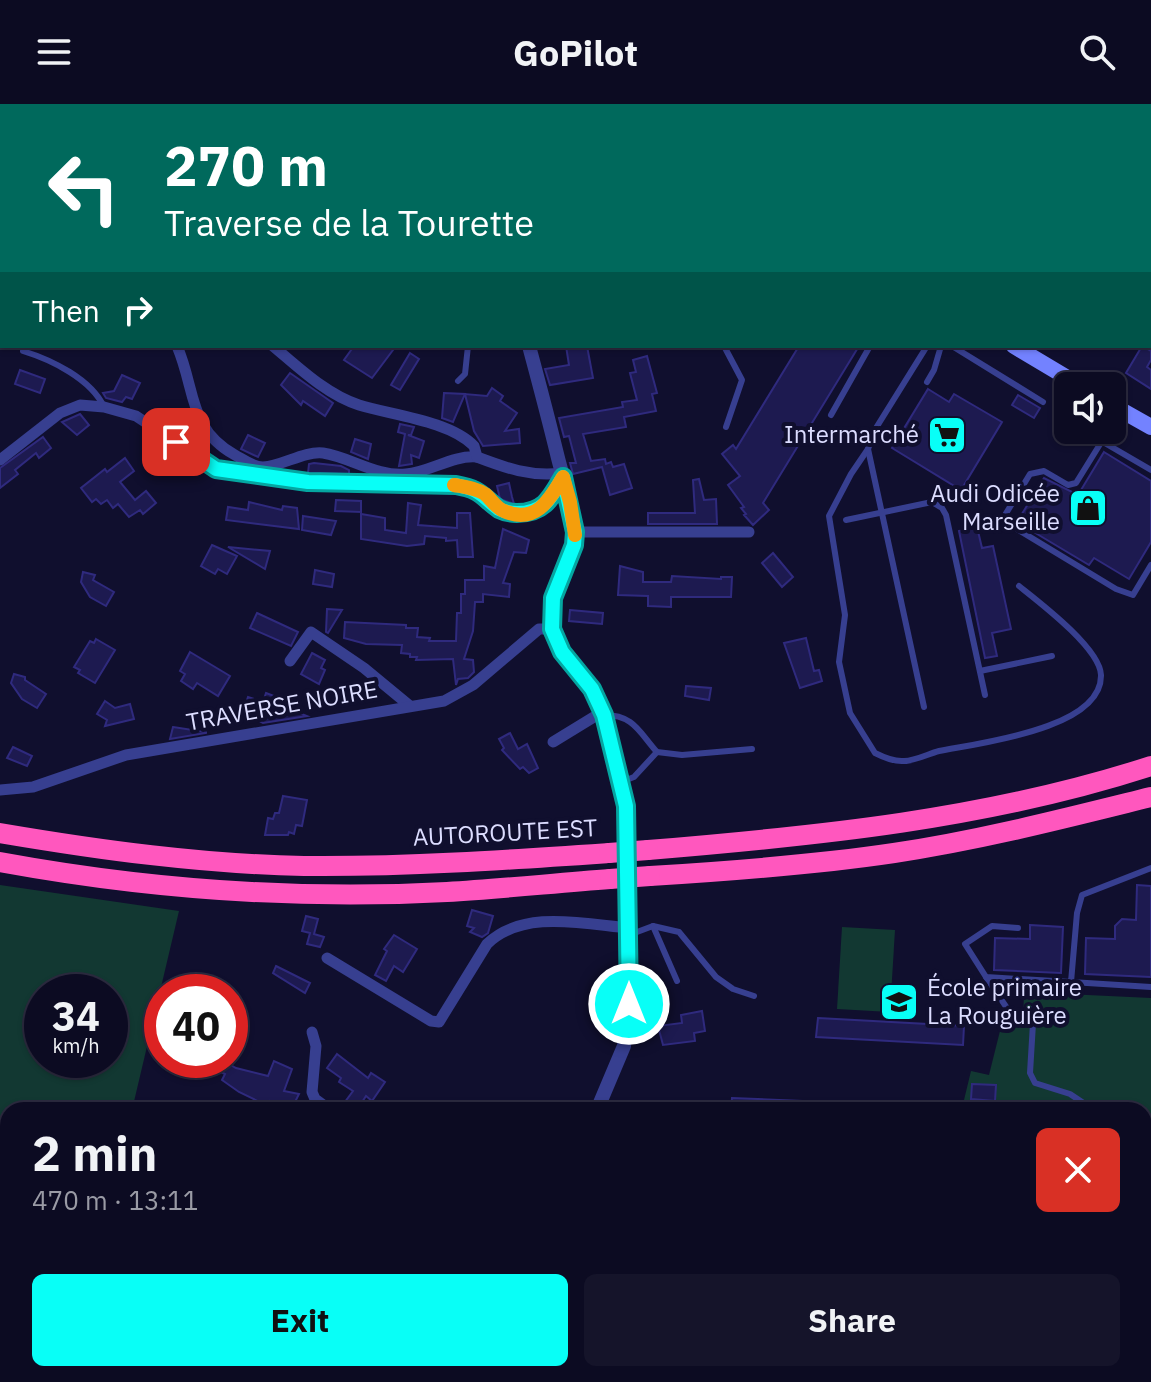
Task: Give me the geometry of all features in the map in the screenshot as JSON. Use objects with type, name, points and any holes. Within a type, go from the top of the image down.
[{"type":"highway","name":"AUTOROUTE EST","points":[[0,833],[96,849],[214,861],[302,866],[443,864],[648,850],[873,828],[1019,800],[1151,766]]},
{"type":"highway","points":[[0,862],[169,887],[297,894],[445,892],[773,868],[894,853],[997,834],[1151,797]]},
{"type":"main road","points":[[1017,348],[1058,372]]},
{"type":"main road","points":[[1126,413],[1151,427]]},
{"type":"street","points":[[178,348],[197,413],[207,434],[218,446],[251,464],[263,467],[307,454],[322,453],[375,470],[407,474],[445,462],[477,457],[518,473],[563,475]]},
{"type":"street","points":[[276,348],[335,394],[357,405],[459,435],[474,446],[477,457]]},
{"type":"street","points":[[530,348],[575,532],[574,545],[553,598],[552,629],[562,652],[592,689],[603,713],[621,782],[628,831],[629,1004],[624,1046],[600,1102]]},
{"type":"street","points":[[0,460],[60,413],[80,405],[104,407],[136,416],[216,469],[308,482],[456,485],[484,493],[501,510],[511,513],[538,510],[546,505],[563,475]]},
{"type":"street","points":[[575,532],[749,532]]},
{"type":"street","name":"TRAVERSE NOIRE","points":[[0,790],[33,787],[126,755],[444,701],[458,696],[539,629],[552,629]]},
{"type":"street","points":[[290,661],[311,632],[364,668],[410,706]]},
{"type":"street","points":[[553,742],[603,713]]},
{"type":"street","points":[[327,958],[431,1021],[439,1022],[487,944],[498,933],[514,926],[560,922],[629,932]]},
{"type":"street","points":[[312,1032],[316,1046],[312,1092],[319,1102]]},
{"type":"lane","points":[[458,381],[465,374],[468,348]]},
{"type":"lane","points":[[725,348],[742,380],[726,427]]},
{"type":"lane","points":[[831,415],[869,348]]},
{"type":"lane","points":[[926,348],[876,428],[868,449],[829,516],[845,615],[839,662],[850,713],[875,753],[904,761],[1017,736],[1072,716],[1095,696],[1101,675],[1096,658],[1060,619],[1019,586]]},
{"type":"lane","points":[[927,382],[940,348]]},
{"type":"lane","points":[[955,348],[1043,402]]},
{"type":"lane","points":[[23,351],[47,358],[98,395],[104,407]]},
{"type":"lane","points":[[1100,444],[1076,483],[1068,485],[1044,471],[1030,474],[1002,520],[1116,589],[1133,595],[1151,565]]},
{"type":"lane","points":[[1107,444],[1151,470]]},
{"type":"lane","points":[[868,449],[924,707]]},
{"type":"lane","points":[[846,520],[932,502],[942,508],[985,695]]},
{"type":"lane","points":[[980,671],[1052,656]]},
{"type":"lane","points":[[603,713],[620,715],[631,721],[657,752],[682,755],[752,749]]},
{"type":"lane","points":[[621,782],[634,777],[657,752]]},
{"type":"lane","points":[[1071,982],[1077,913],[1082,895],[1151,868]]},
{"type":"lane","points":[[629,932],[653,926],[679,932],[716,977],[733,989],[754,996]]},
{"type":"lane","points":[[653,926],[677,981]]},
{"type":"lane","points":[[1011,1014],[965,944],[992,926],[1018,928]]},
{"type":"lane","points":[[986,977],[1151,987]]},
{"type":"lane","points":[[1034,1007],[1030,1073],[1035,1083],[1070,1094],[1082,1102]]},
{"type":"green space","points":[[0,885],[179,911],[164,974],[144,974],[144,1059],[134,1102],[0,1102]]},
{"type":"green space","points":[[842,927],[895,930],[890,1012],[837,1009]]},
{"type":"green space","points":[[1024,992],[1151,998],[1151,1102],[964,1100],[971,1071],[989,1075],[1002,1023],[1023,1023]]},
{"type":"building","points":[[353,348],[394,348],[372,378],[344,360]]},
{"type":"building","points":[[566,348],[587,348],[593,378],[550,385],[545,369],[569,365]]},
{"type":"building","points":[[798,348],[858,348],[763,503],[769,510],[753,525],[728,485],[740,476],[722,454],[733,445],[736,449]]},
{"type":"building","points":[[1141,348],[1151,351],[1147,367],[1151,370],[1151,389],[1126,373]]},
{"type":"building","points":[[410,353],[419,359],[400,390],[391,385]]},
{"type":"building","points":[[647,356],[657,393],[652,394],[656,411],[624,417],[626,427],[583,434],[591,461],[605,459],[606,464],[611,462],[613,467],[624,464],[632,488],[610,495],[602,467],[573,474],[570,463],[576,463],[569,436],[564,437],[559,418],[623,407],[622,402],[637,400],[630,373],[636,372],[633,360]]},
{"type":"building","points":[[20,370],[45,379],[40,393],[15,384]]},
{"type":"building","points":[[290,373],[333,403],[325,416],[303,401],[301,405],[281,385]]},
{"type":"building","points":[[122,375],[140,383],[132,399],[126,397],[122,402],[106,398],[103,393],[114,391]]},
{"type":"building","points":[[492,388],[503,396],[500,401],[517,413],[505,431],[519,429],[520,443],[483,446],[474,431],[465,394],[487,396]]},
{"type":"building","name":"Intermarché","points":[[928,389],[949,402],[954,394],[1002,422],[961,490],[892,448]]},
{"type":"building","points":[[444,393],[465,394],[453,422],[442,418]]},
{"type":"building","points":[[1018,395],[1040,408],[1034,418],[1012,405]]},
{"type":"building","points":[[80,414],[89,425],[77,435],[62,422]]},
{"type":"building","points":[[400,424],[414,427],[408,435],[424,441],[419,458],[411,455],[412,464],[399,466],[405,434],[398,432]]},
{"type":"building","points":[[248,435],[265,443],[258,457],[241,449]]},
{"type":"building","points":[[43,437],[51,448],[39,458],[36,453],[15,470],[18,474],[0,488],[0,468]]},
{"type":"building","points":[[355,439],[371,444],[368,459],[351,452]]},
{"type":"building","name":"Audi Odicée Marseille","points":[[1104,452],[1151,481],[1151,542],[1129,579],[1094,558],[1089,565],[1017,522],[1044,478],[1078,495]]},
{"type":"building","points":[[125,458],[134,471],[120,482],[135,500],[146,491],[156,503],[143,514],[140,510],[129,517],[118,504],[113,508],[107,500],[101,504],[96,499],[92,502],[81,488]]},
{"type":"building","points":[[309,464],[341,466],[349,470],[349,474],[308,473]]},
{"type":"building","points":[[699,479],[704,500],[716,499],[717,524],[648,524],[648,513],[695,513],[693,480]]},
{"type":"building","points":[[509,483],[514,504],[500,499],[497,486]]},
{"type":"building","points":[[336,500],[361,501],[361,512],[335,511]]},
{"type":"building","points":[[249,502],[282,510],[283,506],[297,508],[299,529],[226,520],[228,507],[248,510]]},
{"type":"building","points":[[408,503],[421,505],[418,525],[457,528],[457,513],[470,513],[473,557],[458,557],[457,540],[446,541],[446,538],[425,536],[424,544],[407,546],[361,539],[361,514],[385,518],[385,530],[406,533]]},
{"type":"building","points":[[303,516],[336,521],[331,535],[302,530]]},
{"type":"building","points":[[977,527],[982,548],[993,546],[1011,629],[992,633],[997,656],[985,658],[959,531]]},
{"type":"building","points":[[503,529],[529,540],[526,553],[514,552],[503,583],[510,584],[509,597],[483,594],[483,602],[475,602],[473,631],[464,659],[473,660],[474,672],[468,678],[458,679],[456,685],[453,659],[416,660],[417,657],[401,653],[402,645],[366,644],[344,638],[345,622],[406,625],[406,628],[418,628],[417,637],[430,638],[429,641],[456,641],[457,613],[461,613],[465,580],[484,580],[484,566],[495,568]]},
{"type":"building","points":[[212,545],[237,556],[227,574],[218,569],[215,574],[201,566]]},
{"type":"building","points":[[228,547],[270,551],[265,569]]},
{"type":"building","points":[[773,553],[793,577],[782,587],[762,563]]},
{"type":"building","points":[[620,566],[643,572],[643,582],[671,582],[672,576],[732,577],[731,597],[671,597],[671,607],[648,606],[648,596],[618,595]]},
{"type":"building","points":[[315,570],[334,574],[332,587],[313,584]]},
{"type":"building","points":[[83,572],[95,575],[93,580],[114,592],[106,606],[90,597],[81,582]]},
{"type":"building","points":[[327,609],[342,610],[328,633],[326,632]]},
{"type":"building","points":[[570,610],[603,613],[602,624],[569,621]]},
{"type":"building","points":[[257,613],[298,632],[291,646],[250,628]]},
{"type":"building","points":[[806,638],[814,671],[819,670],[822,681],[800,688],[784,643]]},
{"type":"building","points":[[96,639],[115,650],[95,683],[74,667],[90,641],[94,643]]},
{"type":"building","points":[[190,652],[230,676],[218,696],[197,683],[193,689],[181,681],[185,674],[180,671]]},
{"type":"building","points":[[312,653],[325,660],[321,668],[325,670],[319,684],[301,674]]},
{"type":"building","points":[[14,674],[25,677],[46,694],[37,708],[22,699],[11,683]]},
{"type":"building","points":[[686,686],[711,688],[709,700],[685,696]]},
{"type":"building","points":[[266,693],[282,699],[279,705],[307,716],[263,723],[243,712],[248,697],[263,702]]},
{"type":"building","points":[[105,701],[115,708],[130,704],[134,719],[105,726],[107,720],[97,714]]},
{"type":"building","points":[[173,727],[206,732],[206,733],[170,739]]},
{"type":"building","points":[[510,733],[518,749],[527,744],[538,768],[529,773],[523,767],[520,769],[502,750],[504,748],[499,739]]},
{"type":"building","points":[[13,747],[32,756],[27,766],[7,758]]},
{"type":"building","points":[[283,796],[307,800],[302,826],[296,825],[294,834],[265,835],[268,818],[273,819],[275,813],[279,813]]},
{"type":"building","points":[[1137,885],[1151,886],[1151,977],[1085,974],[1086,938],[1115,939],[1115,926],[1122,919],[1136,920]]},
{"type":"building","points":[[472,910],[493,916],[488,933],[482,937],[470,932],[474,928],[467,926]]},
{"type":"building","points":[[306,916],[318,919],[314,934],[324,937],[320,947],[307,944],[310,933],[302,931]]},
{"type":"building","points":[[1030,925],[1063,927],[1061,973],[994,970],[995,938],[1030,939]]},
{"type":"building","points":[[394,935],[417,949],[403,972],[394,966],[386,981],[375,975],[387,951],[384,949]]},
{"type":"building","points":[[276,966],[310,983],[305,993],[273,973]]},
{"type":"building","points":[[702,1011],[705,1031],[694,1033],[695,1041],[663,1045],[658,1026],[682,1023],[681,1015]]},
{"type":"building","points":[[818,1018],[964,1026],[963,1045],[816,1037]]},
{"type":"building","points":[[337,1054],[368,1078],[371,1073],[385,1082],[372,1101],[366,1096],[362,1102],[345,1102],[353,1091],[339,1082],[341,1078],[327,1068]]},
{"type":"building","points":[[274,1061],[292,1069],[284,1091],[299,1094],[295,1102],[260,1102],[222,1080],[248,1078],[248,1071],[268,1076]]},
{"type":"building","points":[[972,1084],[996,1085],[995,1101],[971,1099]]},
{"type":"building","points":[[732,1098],[802,1101],[802,1102],[732,1102]]},
{"type":"slow traffic","points":[[454,485],[484,493],[501,510],[525,513],[546,505],[563,477],[575,535]]},
{"type":"place","name":"Intermarché","points":[[947,435]]},
{"type":"place","name":"Audi Odicée Marseille","points":[[1088,508]]},
{"type":"place","name":"École primaire La Rouguière","points":[[899,1002]]},
{"type":"route","points":[[176,442],[216,469],[308,482],[456,485],[484,493],[501,510],[511,513],[525,513],[546,505],[563,477],[575,532],[574,545],[553,598],[552,629],[562,652],[592,689],[604,715],[626,806],[629,1004]]}]
